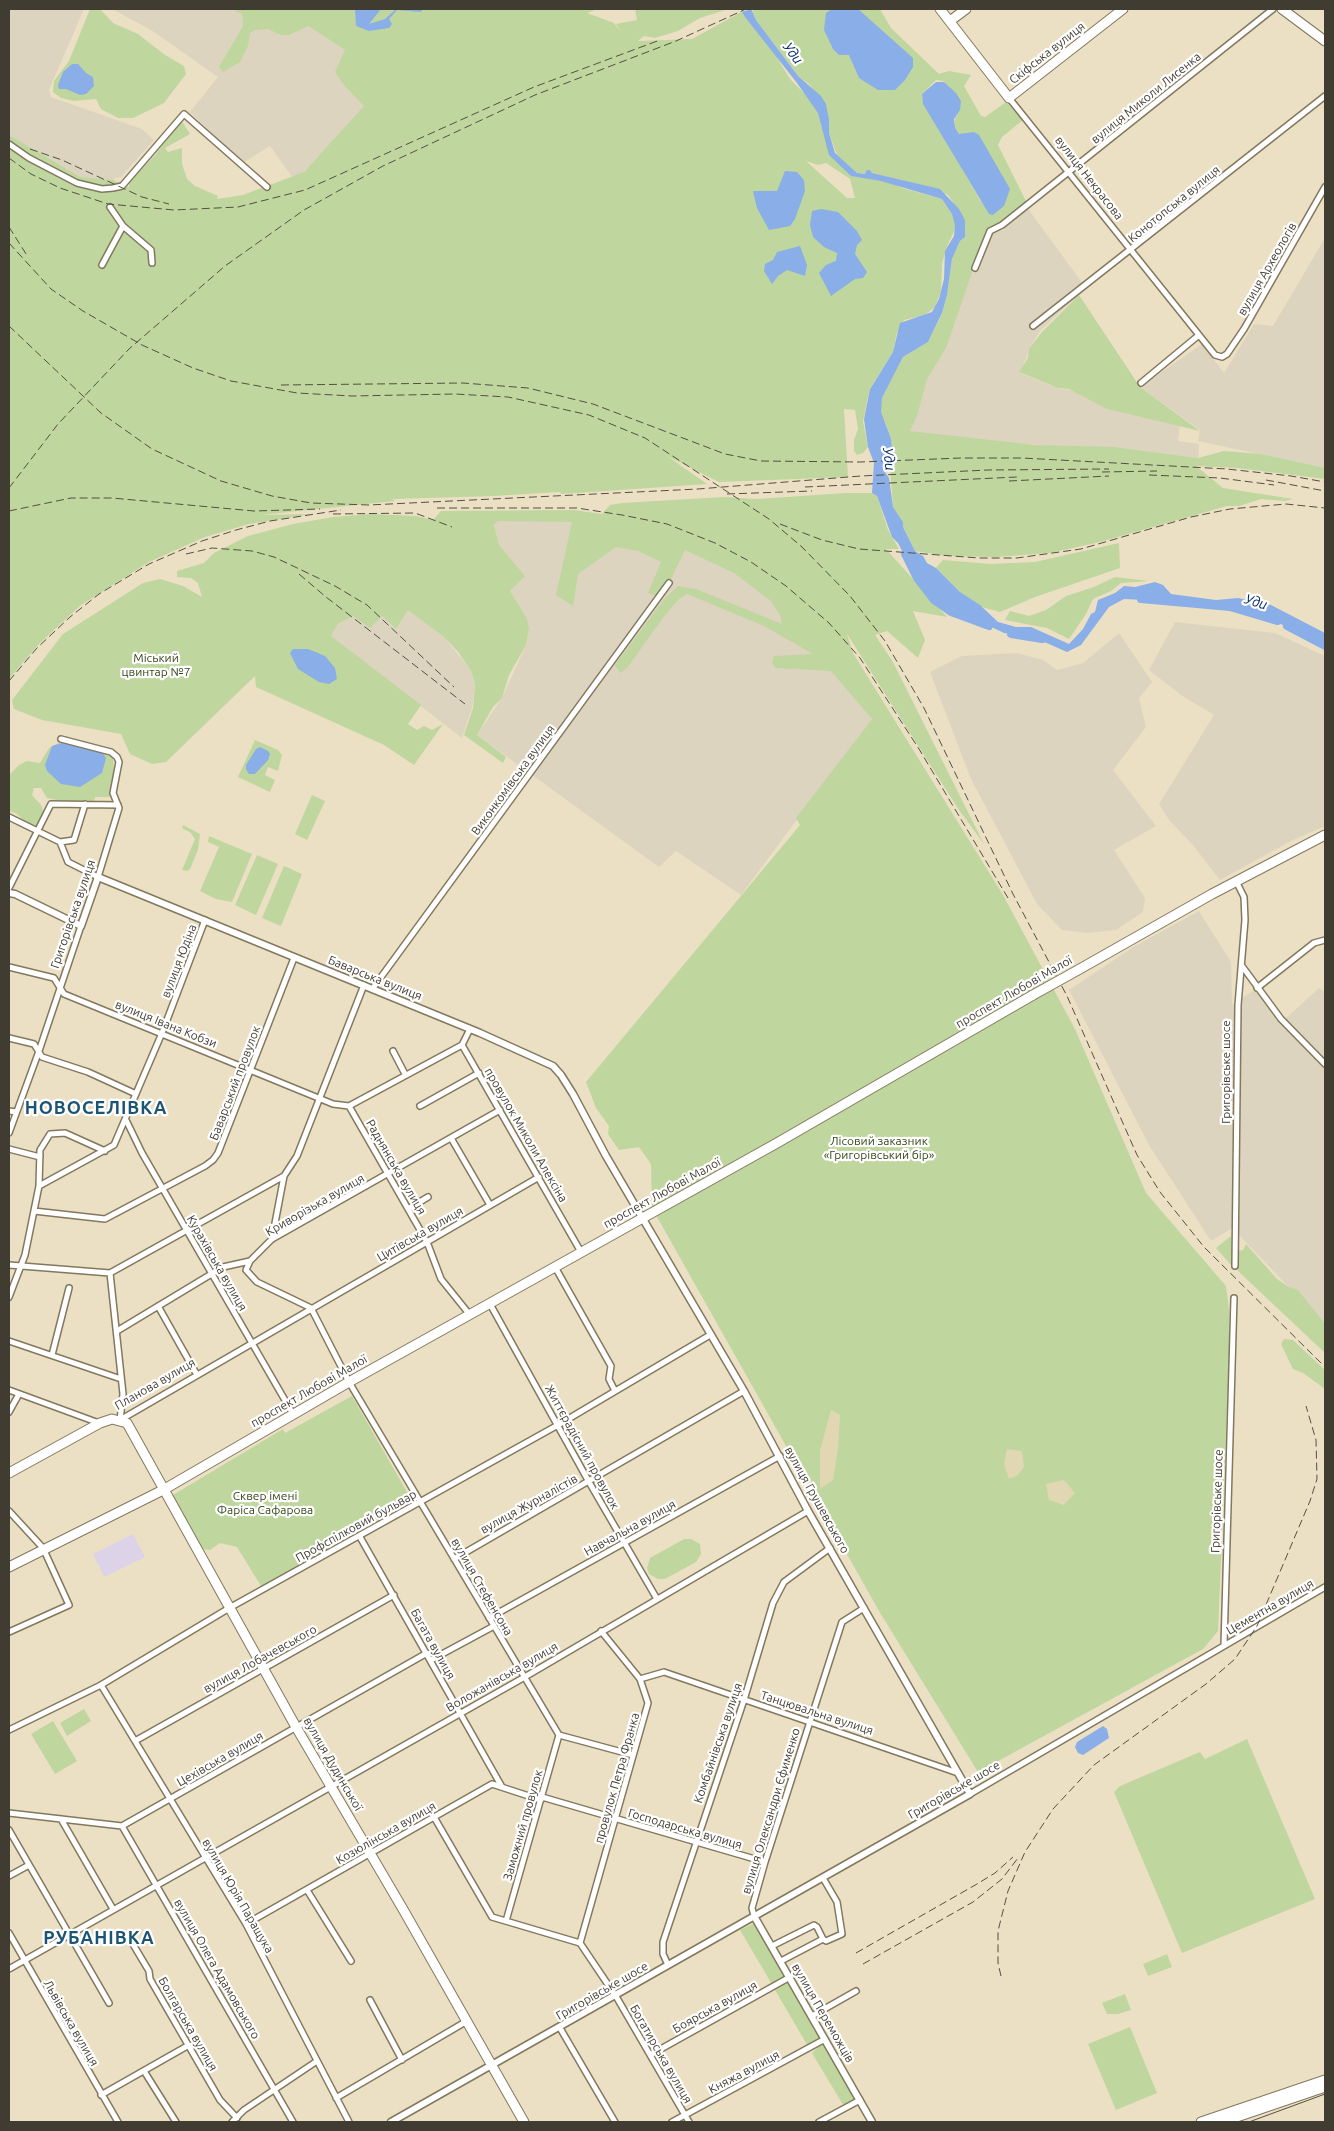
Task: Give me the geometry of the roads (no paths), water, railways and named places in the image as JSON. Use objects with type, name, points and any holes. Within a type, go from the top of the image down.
[{"type":"main road","name":"вулиця Некрасова","points":[[940,9],[1009,98]]},
{"type":"main road","points":[[950,21],[966,9]]},
{"type":"main road","name":"Скіфська вулиця","points":[[1009,98],[1123,9]]},
{"type":"main road","points":[[1282,9],[1325,41]]},
{"type":"main road","name":"проспект Любові Малої","points":[[9,1566],[164,1490],[349,1382],[912,1066],[1033,995],[1236,881],[1325,835]]},
{"type":"main road","name":"Планова вулиця","points":[[11,1469],[100,1423],[120,1420]]},
{"type":"main road","name":"вулиця Дудинської","points":[[120,1420],[131,1428],[296,1727],[371,1853],[524,2122]]},
{"type":"main road","points":[[1201,2122],[1325,2080]]},
{"type":"main road","points":[[1222,2122],[1325,2087]]},
{"type":"street","name":"вулиця Миколи Лисенка","points":[[975,268],[990,231],[1002,225],[1274,9]]},
{"type":"street","name":"Конотопська вулиця","points":[[1033,326],[1131,251],[1325,96]]},
{"type":"street","name":"вулиця Некрасова","points":[[1009,98],[1215,355],[1222,358]]},
{"type":"street","points":[[9,144],[29,158],[77,183],[102,189],[113,188],[122,186],[129,180],[184,114],[267,187]]},
{"type":"street","name":"вулиця Археологів","points":[[1222,358],[1227,354],[1244,329],[1325,187]]},
{"type":"street","points":[[110,207],[122,226],[151,250],[152,263]]},
{"type":"street","points":[[102,265],[122,226]]},
{"type":"street","points":[[1141,383],[1199,335]]},
{"type":"street","name":"Виконкомівська вулиця","points":[[373,988],[669,583]]},
{"type":"street","name":"Григорівська вулиця","points":[[9,1133],[98,877],[119,808],[114,794],[119,762],[117,757],[111,752],[61,739]]},
{"type":"street","points":[[9,888],[51,804],[118,805]]},
{"type":"street","points":[[9,817],[60,842],[74,840],[85,804]]},
{"type":"street","name":"Баварська вулиця","points":[[60,842],[68,862],[98,877],[294,958],[364,984],[546,1060],[561,1075],[643,1218]]},
{"type":"street","name":"Григорівське шосе","points":[[1235,1266],[1238,1005],[1242,966],[1244,897],[1236,881]]},
{"type":"street","points":[[9,893],[15,894],[81,926]]},
{"type":"street","name":"вулиця Юдіна","points":[[105,1151],[114,1145],[126,1120],[162,1033],[205,920]]},
{"type":"street","points":[[1257,988],[1314,943],[1325,940]]},
{"type":"street","name":"Баварський провулок","points":[[34,1210],[105,1220],[214,1160],[294,958]]},
{"type":"street","points":[[1242,966],[1281,1019],[1325,1064]]},
{"type":"street","name":"вулиця Івана Кобзи","points":[[9,967],[54,978],[64,994],[333,1104],[349,1106]]},
{"type":"street","points":[[272,1239],[284,1176],[297,1156],[364,984]]},
{"type":"street","points":[[349,1106],[404,1074],[462,1045],[470,1029]]},
{"type":"street","points":[[9,1038],[34,1044],[42,1057],[88,1072],[136,1094]]},
{"type":"street","name":"провулок Миколи Алексіна","points":[[462,1045],[581,1252]]},
{"type":"street","points":[[393,1051],[404,1074]]},
{"type":"street","points":[[420,1106],[479,1073]]},
{"type":"street","name":"Раднянська вулиця","points":[[349,1106],[426,1242],[441,1279],[470,1315]]},
{"type":"street","name":"Криворізька вулиця","points":[[250,1261],[272,1239],[500,1110]]},
{"type":"street","points":[[9,1111],[16,1112]]},
{"type":"street","name":"Курахівська вулиця","points":[[126,1120],[162,1188],[294,1414]]},
{"type":"street","points":[[9,1296],[21,1266],[34,1210],[39,1186],[40,1150],[50,1134],[65,1133],[105,1151]]},
{"type":"street","points":[[452,1138],[490,1205]]},
{"type":"street","points":[[9,1149],[40,1157]]},
{"type":"street","points":[[39,1186],[105,1151]]},
{"type":"street","points":[[9,1264],[110,1273],[284,1176]]},
{"type":"street","name":"Цитівська вулиця","points":[[311,1308],[539,1176]]},
{"type":"street","points":[[408,1209],[428,1197]]},
{"type":"street","name":"вулиця Грушевського","points":[[643,1218],[744,1391],[808,1511],[970,1794]]},
{"type":"street","points":[[117,1331],[222,1267],[250,1261]]},
{"type":"street","points":[[250,1261],[246,1270],[258,1282],[311,1308]]},
{"type":"street","points":[[555,1267],[611,1366],[609,1380],[615,1391]]},
{"type":"street","points":[[110,1273],[123,1394],[120,1420]]},
{"type":"street","points":[[52,1355],[69,1288]]},
{"type":"street","name":"Григорівське шосе","points":[[391,2122],[560,2028],[970,1794],[1224,1644],[1234,1298]]},
{"type":"street","name":"Життєрадісний провулок","points":[[490,1304],[589,1482],[657,1599]]},
{"type":"street","points":[[158,1306],[196,1374]]},
{"type":"street","name":"Планова вулиця","points":[[120,1420],[311,1308]]},
{"type":"street","name":"вулиця Стефенсона","points":[[311,1308],[349,1382],[523,1678],[559,1735]]},
{"type":"street","name":"Профспілковий бульвар","points":[[9,1730],[101,1685],[231,1607],[558,1426],[710,1335]]},
{"type":"street","points":[[9,1341],[121,1379]]},
{"type":"street","points":[[9,1390],[100,1423]]},
{"type":"street","name":"вулиця Журналістів","points":[[454,1559],[744,1391]]},
{"type":"street","points":[[9,1412],[19,1394]]},
{"type":"street","name":"Навчальна вулиця","points":[[489,1618],[780,1456]]},
{"type":"street","name":"Воложанівська вулиця","points":[[9,1969],[156,1885],[206,1860],[523,1678],[808,1511]]},
{"type":"street","points":[[9,1512],[43,1548],[69,1605],[9,1632]]},
{"type":"street","name":"Багата вулиця","points":[[360,1537],[502,1787]]},
{"type":"street","name":"Комбайнівська вулиця","points":[[668,1965],[663,1954],[663,1942],[744,1700],[773,1603],[784,1582],[830,1548]]},
{"type":"street","name":"Цементна вулиця","points":[[1224,1644],[1325,1587]]},
{"type":"street","name":"вулиця Лобачевського","points":[[135,1741],[394,1595]]},
{"type":"street","name":"вулиця Олександри Єфименко","points":[[754,1916],[752,1908],[765,1862],[842,1622],[864,1608]]},
{"type":"street","points":[[431,1660],[494,1626]]},
{"type":"street","name":"провулок Петра Франка","points":[[580,1943],[648,1703],[640,1679],[622,1660],[601,1631]]},
{"type":"street","name":"Цехівська вулиця","points":[[122,1826],[427,1653]]},
{"type":"street","name":"Танцювальна вулиця","points":[[640,1679],[664,1672],[958,1773]]},
{"type":"street","name":"вулиця Юрія Паращука","points":[[101,1685],[246,1924],[349,2122]]},
{"type":"street","points":[[559,1735],[633,1756]]},
{"type":"street","name":"Заможний провулок","points":[[506,1921],[559,1735]]},
{"type":"street","name":"Козюлінська вулиця","points":[[246,1924],[492,1784],[541,1799]]},
{"type":"street","name":"Господарська вулиця","points":[[541,1799],[765,1862]]},
{"type":"street","points":[[9,1813],[122,1826]]},
{"type":"street","points":[[434,1817],[492,1917],[580,1943]]},
{"type":"street","points":[[62,1819],[113,1909]]},
{"type":"street","name":"вулиця Олега Адамовського","points":[[122,1826],[293,2122]]},
{"type":"street","points":[[9,1830],[109,2003]]},
{"type":"street","points":[[9,1876],[29,1865]]},
{"type":"street","points":[[780,1961],[823,1939],[826,1940],[843,1932],[837,1902],[823,1878]]},
{"type":"street","points":[[307,1890],[351,1961]]},
{"type":"street","name":"вулиця Переможців","points":[[754,1916],[872,2122]]},
{"type":"street","points":[[772,1946],[814,1925],[823,1939]]},
{"type":"street","name":"Львівська вулиця","points":[[9,1933],[118,2122]]},
{"type":"street","name":"Болгарська вулиця","points":[[128,1936],[149,1971],[150,1979],[220,2100],[237,2118]]},
{"type":"street","name":"Богатирська вулиця","points":[[580,1943],[616,1996],[689,2122]]},
{"type":"street","name":"Боярська вулиця","points":[[650,2055],[790,1977]]},
{"type":"street","points":[[812,2016],[856,1990]]},
{"type":"street","points":[[370,2000],[402,2060]]},
{"type":"street","points":[[336,2098],[466,2022]]},
{"type":"street","points":[[560,2028],[615,2122]]},
{"type":"street","name":"Княжа вулиця","points":[[672,2122],[825,2039]]},
{"type":"street","points":[[101,2095],[189,2046]]},
{"type":"street","points":[[232,2122],[244,2110],[317,2061]]},
{"type":"street","points":[[144,2071],[176,2122]]},
{"type":"street","points":[[819,2122],[860,2100]]},
{"type":"water","points":[[355,9],[381,9],[369,24],[385,19],[396,9],[423,9],[421,12],[397,10],[389,19],[392,24],[389,28],[369,31],[356,26]]},
{"type":"water","points":[[751,9],[756,20],[798,76],[821,96],[826,104],[829,133],[835,153],[857,173],[865,174],[867,170],[870,170],[872,173],[940,189],[959,209],[965,220],[965,237],[960,241],[952,259],[947,295],[942,313],[928,342],[903,357],[882,398],[881,412],[891,439],[892,450],[883,469],[889,478],[893,507],[903,522],[903,527],[915,551],[923,556],[927,563],[936,568],[960,592],[980,605],[998,622],[1016,627],[1031,627],[1069,644],[1083,629],[1091,614],[1095,612],[1098,600],[1115,593],[1124,586],[1135,587],[1155,582],[1163,585],[1171,594],[1216,600],[1238,598],[1271,605],[1323,632],[1325,634],[1325,646],[1297,630],[1239,609],[1211,603],[1124,599],[1109,607],[1081,645],[1067,652],[1033,637],[1004,633],[933,599],[918,582],[898,543],[892,537],[877,496],[872,493],[874,463],[868,447],[864,419],[870,389],[893,352],[900,323],[932,312],[939,299],[944,279],[945,251],[954,236],[955,225],[952,214],[942,199],[881,181],[851,176],[829,155],[818,113],[742,12]]},
{"type":"water","points":[[832,9],[858,9],[913,58],[913,67],[905,80],[895,90],[878,90],[859,78],[849,55],[839,55],[833,49],[824,30],[826,13]]},
{"type":"water","points":[[72,64],[78,64],[86,73],[93,77],[94,86],[86,94],[80,95],[66,89],[59,89],[58,85],[63,72]]},
{"type":"water","points":[[936,82],[944,82],[956,93],[961,101],[960,110],[954,119],[955,128],[959,134],[974,132],[979,135],[1010,189],[1004,206],[993,215],[989,214],[923,104],[922,94]]},
{"type":"water","points":[[785,171],[797,172],[804,180],[805,191],[795,219],[790,226],[769,230],[757,208],[753,191],[777,191]]},
{"type":"water","points":[[821,209],[838,212],[857,231],[862,240],[857,245],[855,254],[867,272],[863,278],[855,279],[831,296],[819,273],[826,265],[836,261],[837,253],[824,247],[813,237],[810,225],[812,211]]},
{"type":"water","points":[[800,246],[807,265],[805,276],[787,270],[778,276],[772,284],[764,271],[765,264],[773,260],[777,252]]},
{"type":"water","points":[[293,649],[308,649],[325,656],[335,668],[337,679],[329,684],[319,682],[298,669],[290,653]]},
{"type":"water","points":[[62,743],[103,753],[106,758],[102,773],[80,787],[61,784],[47,771],[45,765],[52,746]]},
{"type":"water","points":[[260,747],[270,754],[268,760],[255,774],[249,774],[246,765],[256,749]]},
{"type":"water","points":[[1103,1726],[1107,1729],[1109,1738],[1083,1755],[1078,1753],[1075,1747],[1077,1742]]},
{"type":"waterway","name":"Уди","points":[[905,554],[917,578],[934,600],[951,612],[989,626]]},
{"type":"waterway","name":"Уди","points":[[1141,599],[1230,607],[1277,621]]},
{"type":"waterway","name":"Уди","points":[[1287,626],[1325,646]]},
{"type":"waterway","name":"Уди","points":[[1011,634],[1042,639]]},
{"type":"tram line","points":[[1249,2122],[1325,2094]]},
{"type":"railway","points":[[9,488],[58,424],[129,349],[225,266],[304,210],[383,166],[535,95],[676,41],[746,9]]},
{"type":"railway","points":[[9,158],[31,174],[60,188],[108,204],[174,210],[238,207],[305,190],[534,87],[660,40]]},
{"type":"railway","points":[[30,149],[62,160],[142,197],[169,204]]},
{"type":"railway","points":[[9,227],[28,257]]},
{"type":"railway","points":[[9,243],[51,289],[83,311],[142,345],[193,368],[231,381],[297,393],[352,396],[455,394],[508,397],[589,415],[645,438],[769,519],[802,547],[850,596],[885,641],[924,708],[1013,894],[1067,996],[1137,1155],[1160,1192],[1204,1247],[1325,1367]]},
{"type":"railway","points":[[9,326],[101,413],[152,449],[221,481],[272,496],[311,503],[369,505],[698,489],[861,476],[988,470],[1109,469]]},
{"type":"railway","points":[[281,385],[463,383],[528,388],[593,404],[725,454],[761,461],[860,462],[961,458],[1022,458],[1227,469],[1325,482]]},
{"type":"railway","points":[[1102,472],[1157,471]]},
{"type":"railway","points":[[1149,475],[1220,478],[1274,485]]},
{"type":"railway","points":[[1009,481],[1109,476]]},
{"type":"railway","points":[[805,487],[1017,477]]},
{"type":"railway","points":[[1266,480],[1325,491]]},
{"type":"railway","points":[[727,494],[812,491]]},
{"type":"railway","points":[[9,511],[71,498],[112,498],[254,511],[320,509]]},
{"type":"railway","points":[[780,524],[822,540],[859,549],[979,558],[1017,558],[1081,549],[1191,517],[1230,509],[1286,504],[1325,508]]},
{"type":"railway","points":[[437,508],[577,508],[622,515],[667,524],[715,543],[751,562],[786,586],[829,623],[860,658],[919,749],[1008,898]]},
{"type":"railway","points":[[9,681],[37,648],[70,617],[99,594],[149,564],[202,541],[236,530],[270,521],[341,510]]},
{"type":"railway","points":[[333,514],[415,513],[452,527]]},
{"type":"railway","points":[[186,554],[212,548],[252,551],[274,557],[335,586],[367,605],[454,687]]},
{"type":"railway","points":[[299,574],[465,704]]},
{"type":"railway","points":[[1001,1976],[998,1963],[998,1931],[1008,1891],[1025,1852],[1053,1809],[1094,1765],[1206,1684],[1235,1659],[1257,1626],[1310,1501],[1317,1479],[1316,1440],[1306,1406]]},
{"type":"railway","points":[[856,1953],[995,1873],[1013,1857]]},
{"type":"railway","points":[[863,1964],[973,1902],[1002,1879],[1018,1858]]},
{"type":"district","name":"НОВОСЕЛІВКА","points":[[96,1108]]},
{"type":"district","name":"РУБАНІВКА","points":[[99,1938]]},
{"type":"park label","name":"Міський цвинтар №7","points":[[156,665]]},
{"type":"park label","name":"Лісовий заказник «Григорівський бір»","points":[[879,1148]]},
{"type":"park label","name":"Сквер імені Фаріса Сафарова","points":[[265,1503]]}]
